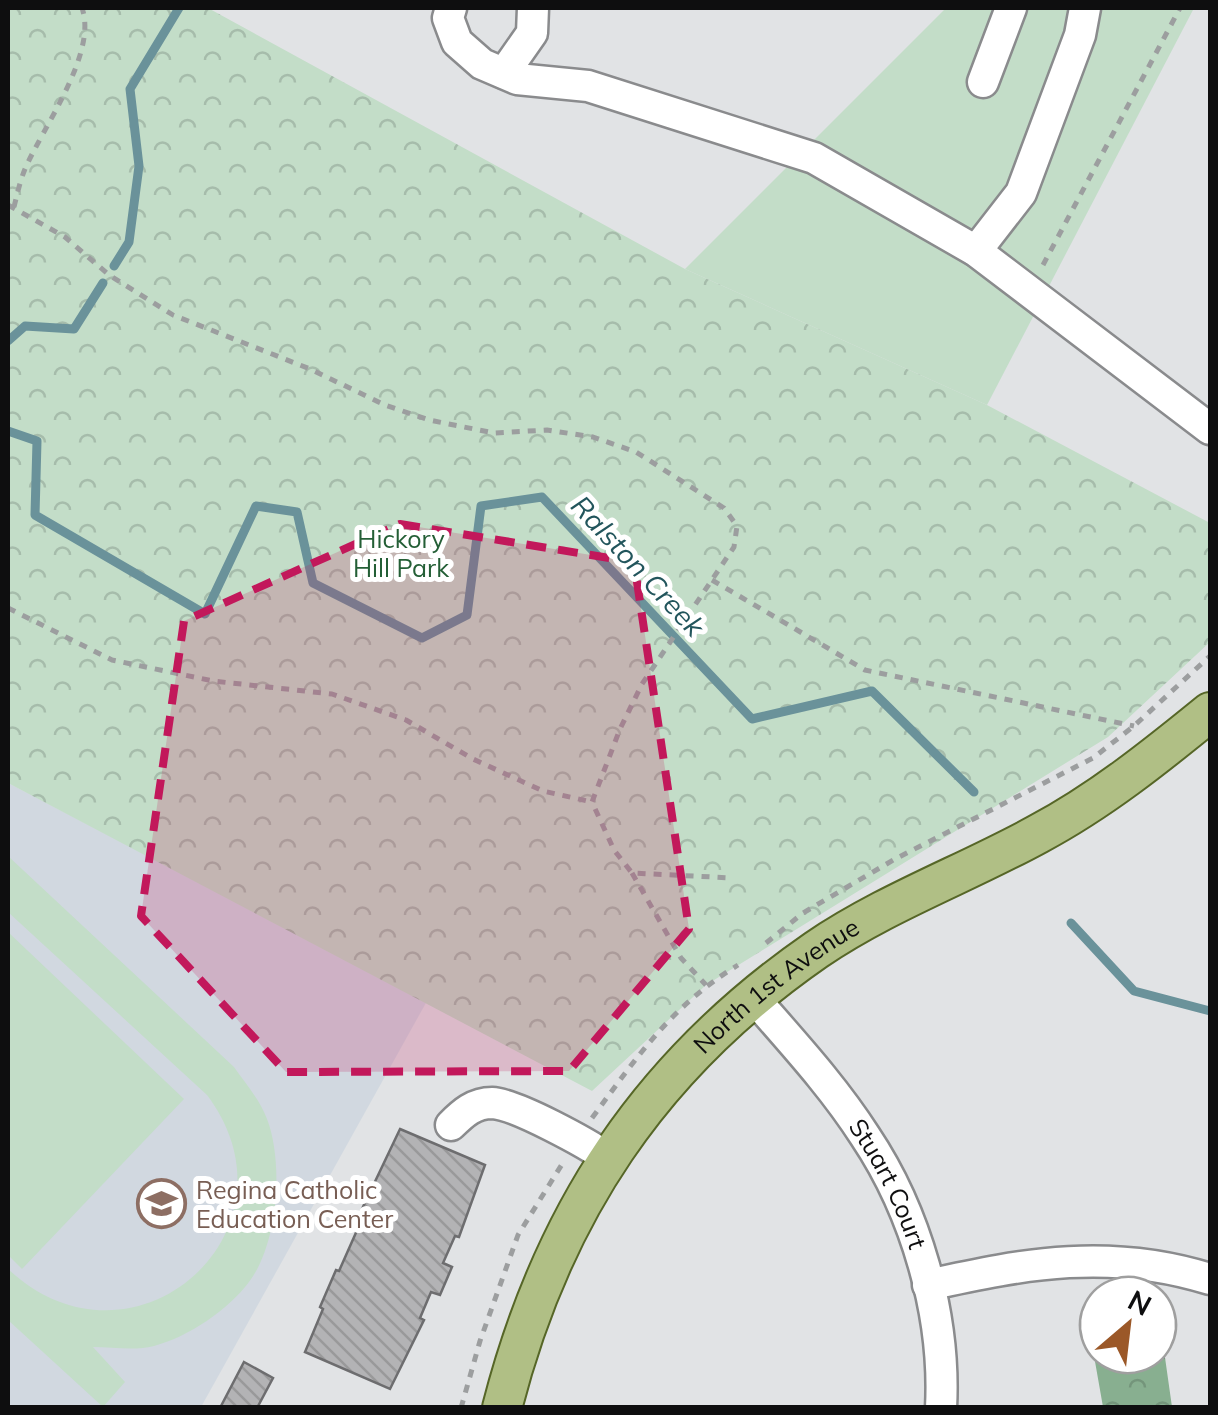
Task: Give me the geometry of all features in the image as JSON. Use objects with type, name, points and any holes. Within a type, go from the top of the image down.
[{"type":"main road","name":"North 1st Avenue","points":[[502,1408],[542,1281],[571,1218],[608,1158],[652,1099],[704,1042],[753,997],[818,949],[888,908],[1043,831],[1136,772],[1210,712]]},
{"type":"street","points":[[451,8],[448,18],[458,42],[482,64],[517,79],[588,86],[814,158],[976,251],[1210,429]]},
{"type":"street","points":[[504,73],[532,33],[534,8]]},
{"type":"street","points":[[983,82],[1012,8]]},
{"type":"street","points":[[976,251],[1021,193],[1080,35],[1084,8]]},
{"type":"street","name":"Stuart Court","points":[[753,997],[840,1100],[891,1180],[915,1239],[938,1330],[940,1408]]},
{"type":"street","points":[[451,1125],[467,1109],[494,1103],[580,1138],[608,1158]]},
{"type":"street","points":[[928,1285],[1016,1266],[1073,1260],[1131,1262],[1210,1279]]},
{"type":"path","points":[[82,8],[84,39],[77,65],[10,206],[65,237],[109,275],[173,316],[429,420],[494,433],[547,430],[592,436],[636,452],[724,508],[737,526],[734,547],[642,684],[592,802],[614,850],[632,872],[681,958],[706,985]]},
{"type":"path","points":[[1061,318],[1036,278],[1180,8]]},
{"type":"path","points":[[712,580],[865,670],[1100,717],[1177,738]]},
{"type":"path","points":[[8,608],[112,660],[213,682],[332,694],[406,720],[474,760],[543,792],[592,802]]},
{"type":"path","points":[[632,872],[732,878]]},
{"type":"highlighted area","points":[[400,524],[634,562],[689,929],[569,1071],[286,1072],[141,916],[184,621]]},
{"type":"shaded area","name":"Regina Catholic Education Center","points":[[8,783],[427,1001],[201,1407],[8,1407]]},
{"type":"green space","name":"Hickory Hill Park","points":[[8,8],[208,8],[685,269],[987,405],[1210,523],[1210,642],[1108,737],[706,985],[592,1091],[8,783]]},
{"type":"green space","points":[[946,8],[1194,8],[987,405],[685,269]]},
{"type":"green space","points":[[8,856],[234,1067],[261,1105],[272,1137],[276,1180],[272,1225],[259,1266],[249,1282],[219,1312],[167,1342],[139,1348],[93,1347],[125,1382],[103,1407],[8,1320],[8,1269],[57,1301],[106,1310],[153,1301],[193,1277],[222,1241],[237,1196],[233,1146],[207,1095],[8,912]]},
{"type":"green space","points":[[8,932],[184,1099],[22,1269],[8,1255]]},
{"type":"green space","points":[[1097,1375],[1167,1375],[1172,1407],[1103,1407]]},
{"type":"building","points":[[400,1129],[485,1165],[459,1237],[455,1236],[443,1263],[452,1267],[440,1295],[431,1292],[420,1318],[424,1320],[390,1389],[305,1352],[323,1309],[320,1307]]},
{"type":"building","points":[[244,1362],[273,1378],[257,1408],[220,1408]]},
{"type":"waterway","points":[[114,266],[129,242],[139,166],[130,89],[179,8]]},
{"type":"waterway","points":[[8,341],[25,326],[74,329],[103,283]]},
{"type":"waterway","name":"Ralston Creek","points":[[8,431],[37,441],[35,515],[205,614],[256,506],[297,512],[313,583],[422,638],[467,615],[481,506],[542,497],[752,719],[872,691],[974,792]]},
{"type":"waterway","name":"Ralston Creek","points":[[1071,923],[1134,991],[1210,1011]]},
{"type":"place","name":"Regina Catholic Education Center","points":[[161,1204]]}]
